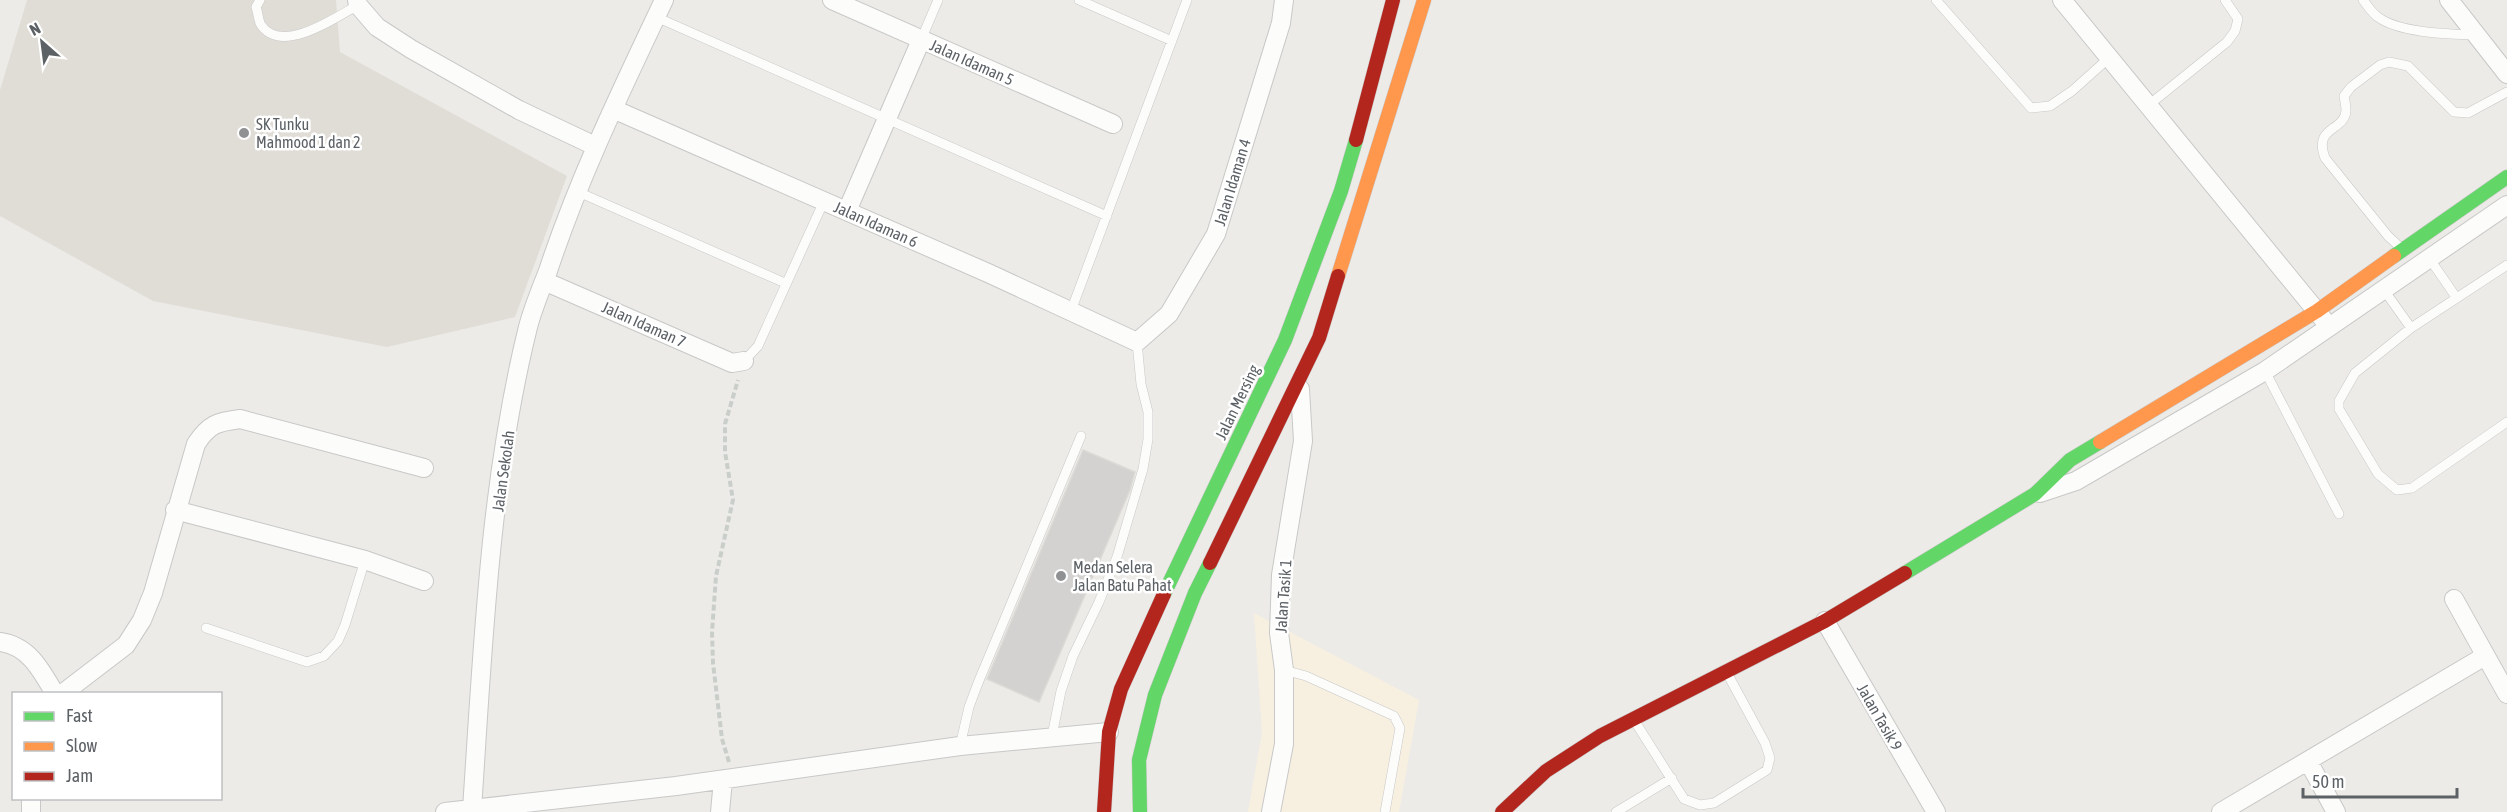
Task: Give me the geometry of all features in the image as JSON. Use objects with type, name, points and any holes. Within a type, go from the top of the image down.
[{"type":"main road","name":"Jalan Mersing","points":[[1104,812],[1109,732],[1121,689],[1285,340],[1341,191],[1393,0]]},
{"type":"main road","points":[[1140,812],[1139,760],[1155,695],[1195,593],[1319,339],[1424,0]]},
{"type":"main road","points":[[1502,812],[1546,771],[1600,736],[1825,621],[2036,494],[2070,460],[2317,311],[2507,177]]},
{"type":"street","name":"Jalan Sekolah","points":[[472,809],[487,593],[501,477],[516,383],[529,324],[576,191],[664,0]]},
{"type":"street","name":"Jalan Idaman 5","points":[[832,0],[1113,124]]},
{"type":"street","name":"Jalan Idaman 4","points":[[1137,342],[1169,314],[1216,234],[1281,23],[1284,0]]},
{"type":"street","points":[[2062,0],[2150,104],[2329,328]]},
{"type":"street","points":[[2449,0],[2507,74]]},
{"type":"street","points":[[357,3],[377,27],[411,49],[519,110],[595,146]]},
{"type":"street","points":[[847,211],[921,40]]},
{"type":"street","name":"Jalan Idaman 6","points":[[613,109],[847,211],[1137,342]]},
{"type":"street","points":[[2036,494],[2076,481],[2265,371],[2507,206]]},
{"type":"street","name":"Jalan Idaman 7","points":[[544,280],[732,363],[744,361]]},
{"type":"street","name":"Jalan Tasik 1","points":[[1271,812],[1284,744],[1284,670],[1279,633],[1281,575],[1303,441],[1299,380]]},
{"type":"street","points":[[63,692],[126,645],[142,620],[153,593],[175,510],[196,444],[204,431],[219,421],[240,420],[424,468]]},
{"type":"street","points":[[175,510],[365,560],[424,581]]},
{"type":"street","points":[[2454,599],[2507,694]]},
{"type":"street","name":"Jalan Tasik 9","points":[[1825,621],[1936,812]]},
{"type":"street","points":[[0,642],[14,644],[31,657],[54,692]]},
{"type":"street","points":[[2221,812],[2485,656]]},
{"type":"street","points":[[445,812],[731,779],[960,746],[1109,732]]},
{"type":"street","points":[[2308,761],[2336,812]]},
{"type":"street","points":[[720,812],[731,779]]},
{"type":"lane","points":[[260,0],[256,7],[261,25],[277,36],[295,37],[357,3]]},
{"type":"lane","points":[[921,40],[938,0]]},
{"type":"lane","points":[[1079,0],[1172,41]]},
{"type":"lane","points":[[1071,311],[1187,0]]},
{"type":"lane","points":[[1936,0],[2031,108],[2050,106],[2072,91],[2111,57]]},
{"type":"lane","points":[[2150,104],[2227,42],[2235,31],[2238,19],[2225,0]]},
{"type":"lane","points":[[2362,0],[2379,18],[2401,26],[2426,33],[2477,35]]},
{"type":"lane","points":[[656,17],[1107,216]]},
{"type":"lane","points":[[2404,250],[2388,236],[2325,158],[2321,147],[2323,138],[2342,120],[2346,111],[2344,96],[2351,87],[2380,65],[2389,62],[2408,66],[2454,112],[2468,113],[2507,92]]},
{"type":"lane","points":[[576,191],[785,283]]},
{"type":"lane","points":[[744,361],[758,346],[824,201]]},
{"type":"lane","points":[[2417,241],[2456,297]]},
{"type":"lane","points":[[2507,265],[2411,328],[2355,374],[2339,401],[2339,409],[2382,479],[2397,490],[2412,488],[2507,422]]},
{"type":"lane","points":[[2384,290],[2411,328]]},
{"type":"lane","points":[[1052,736],[1067,674],[1117,557],[1143,468],[1148,439],[1148,412],[1141,384],[1137,342]]},
{"type":"lane","points":[[2265,371],[2339,514]]},
{"type":"lane","points":[[960,746],[975,691],[1081,436]]},
{"type":"lane","points":[[206,628],[307,662],[324,656],[338,641],[345,625],[365,560]]},
{"type":"lane","points":[[1284,670],[1306,676],[1394,716],[1398,721],[1400,728],[1385,812]]},
{"type":"lane","points":[[1634,720],[1684,799],[1700,805],[1714,802],[1767,770],[1770,758],[1765,743],[1726,671]]},
{"type":"lane","points":[[1616,812],[1672,778]]},
{"type":"path","points":[[731,779],[729,760],[722,739],[713,663],[712,632],[716,576],[733,500],[725,452],[725,424],[744,361]]},
{"type":"shaded area","name":"SK Tunku Mahmood 1 dan 2","points":[[27,0],[336,0],[340,52],[567,176],[515,317],[387,347],[153,301],[0,216],[0,90]]},
{"type":"shaded area","points":[[1254,613],[1419,700],[1399,812],[1248,812],[1262,733]]},
{"type":"building","name":"Medan Selera Jalan Batu Pahat","points":[[1083,450],[1135,472],[1130,490],[1039,702],[987,679]]},
{"type":"traffic: fast","points":[[1164,594],[1285,340],[1341,191],[1356,140]]},
{"type":"traffic: fast","points":[[2394,256],[2507,177]]},
{"type":"traffic: fast","points":[[1905,573],[2035,494],[2070,460],[2100,442]]},
{"type":"traffic: fast","points":[[1140,812],[1139,760],[1155,695],[1195,593],[1210,563]]},
{"type":"traffic: slow","points":[[1338,276],[1424,0]]},
{"type":"traffic: slow","points":[[2100,442],[2317,311],[2394,256]]},
{"type":"traffic: jam","points":[[1356,140],[1393,0]]},
{"type":"traffic: jam","points":[[1210,563],[1319,338],[1338,276]]},
{"type":"traffic: jam","points":[[1502,812],[1546,771],[1600,736],[1825,621],[1905,573]]},
{"type":"traffic: jam","points":[[1104,812],[1109,732],[1121,689],[1164,594]]},
{"type":"place","name":"SK Tunku Mahmood 1 dan 2","points":[[244,133]]},
{"type":"place","name":"Medan Selera Jalan Batu Pahat","points":[[1061,576]]}]
